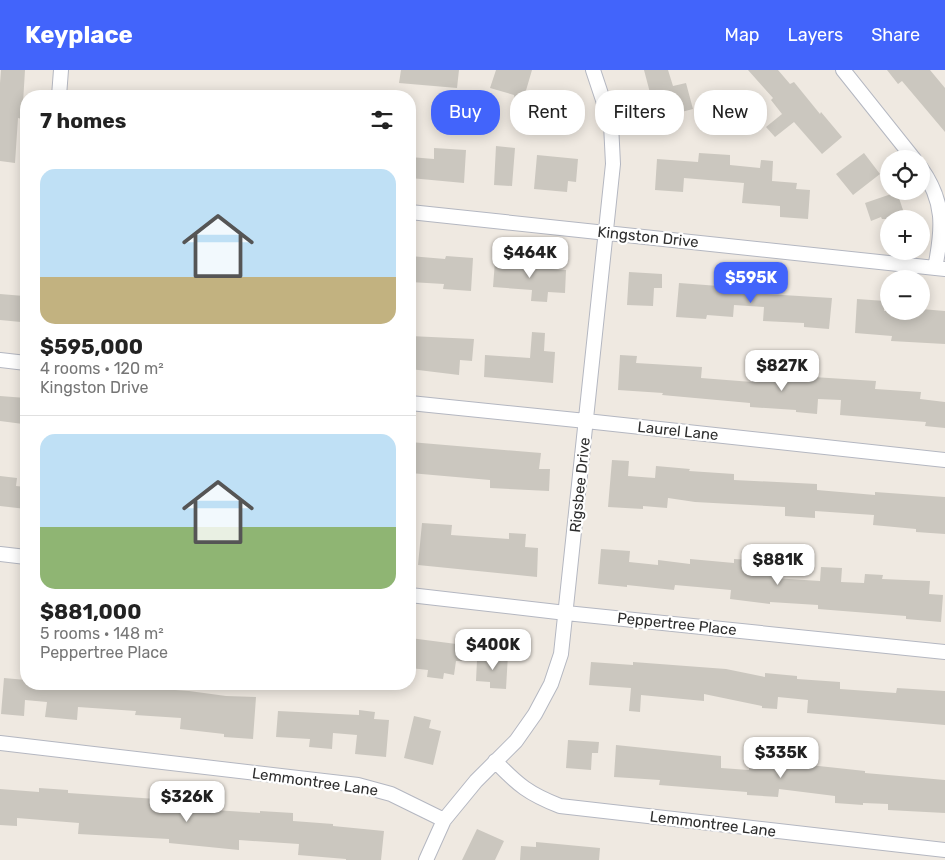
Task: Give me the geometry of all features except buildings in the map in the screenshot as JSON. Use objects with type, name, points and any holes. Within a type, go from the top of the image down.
[{"type":"street","points":[[59,90],[61,70]]},
{"type":"street","name":"Rigsbee Drive","points":[[426,860],[444,820],[494,761],[516,741],[535,714],[551,684],[561,654],[613,164],[611,124],[592,70]]},
{"type":"street","points":[[842,70],[907,150]]},
{"type":"street","points":[[930,180],[940,202],[942,218],[940,268]]},
{"type":"street","name":"Kingston Drive","points":[[416,213],[940,268]]},
{"type":"street","points":[[0,360],[20,362]]},
{"type":"street","name":"Laurel Lane","points":[[416,405],[945,460]]},
{"type":"street","points":[[0,554],[20,556]]},
{"type":"street","name":"Peppertree Place","points":[[416,596],[945,652]]},
{"type":"street","name":"Lemmontree Lane","points":[[0,743],[358,785],[391,794],[444,820]]},
{"type":"street","name":"Lemmontree Lane","points":[[494,761],[516,782],[536,796],[560,806],[945,850]]}]
